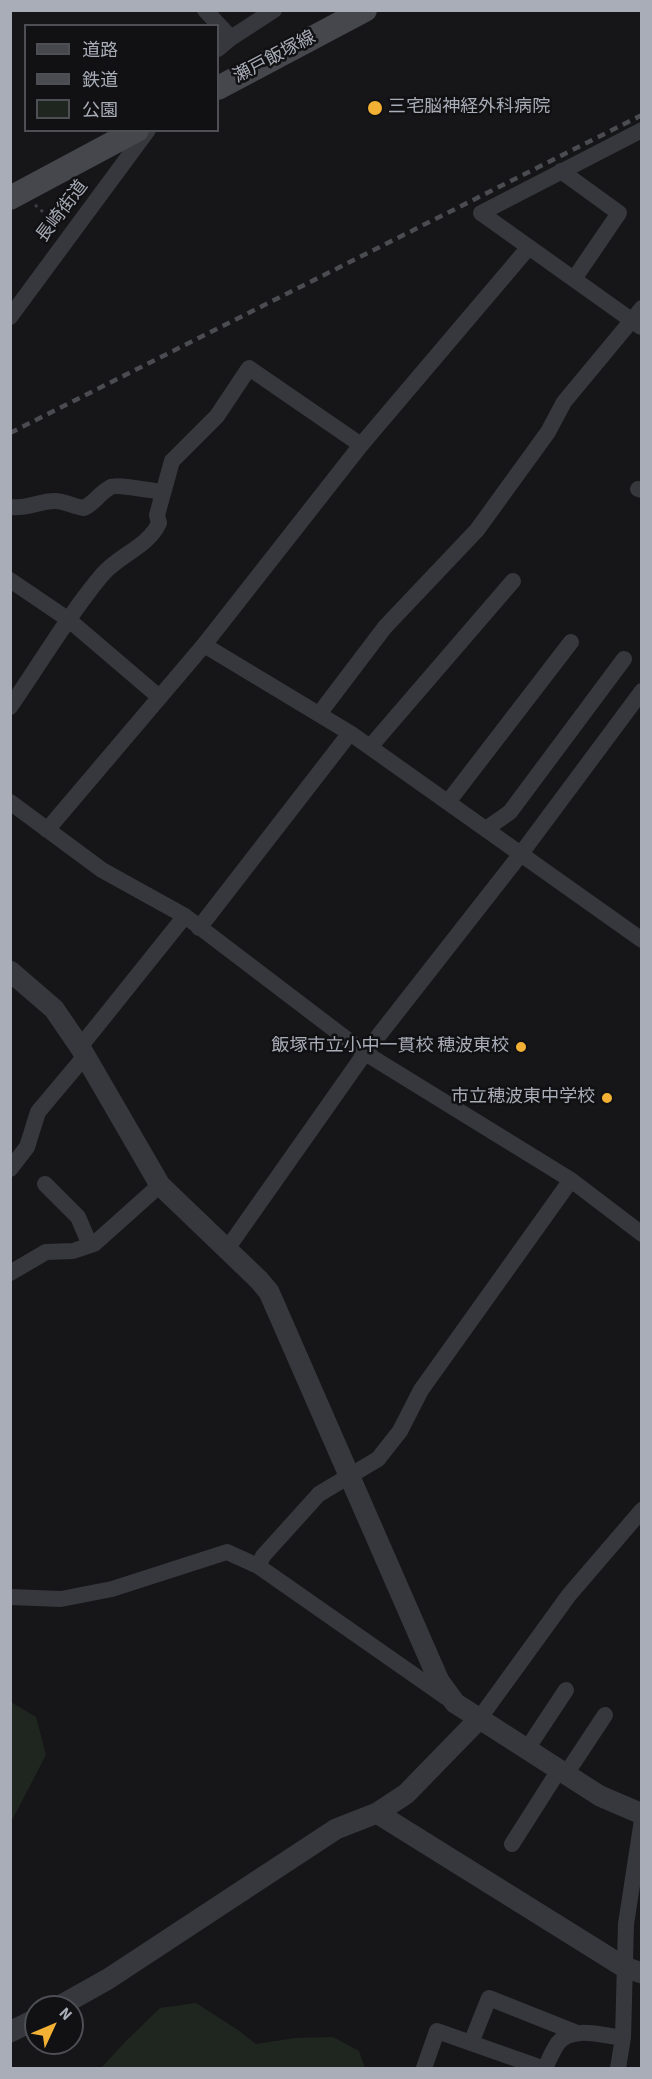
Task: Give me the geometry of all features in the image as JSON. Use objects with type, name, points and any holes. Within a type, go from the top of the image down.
[{"type":"main road","name":"瀬戸飯塚線","points":[[219,87],[365,10]]},
{"type":"main road","points":[[17,196],[134,132]]},
{"type":"street","points":[[205,10],[218,24]]},
{"type":"street","points":[[219,48],[274,10]]},
{"type":"street","points":[[219,25],[231,38]]},
{"type":"street","points":[[319,714],[385,627],[477,530],[548,432],[564,402],[639,319],[574,279],[481,213],[642,130]]},
{"type":"street","name":"長崎街道","points":[[10,317],[147,132]]},
{"type":"street","points":[[561,171],[619,213],[574,279]]},
{"type":"street","points":[[47,830],[158,696],[204,645],[361,445],[529,247]]},
{"type":"street","points":[[10,707],[103,573],[147,540],[155,531],[159,522],[157,515],[171,461],[217,416],[249,368],[361,445]]},
{"type":"street","points":[[10,507],[24,508],[44,502],[59,501],[84,508],[106,489],[117,485],[137,490],[163,492]]},
{"type":"street","points":[[10,580],[69,620],[158,696]]},
{"type":"street","points":[[370,747],[513,582]]},
{"type":"street","points":[[448,802],[571,642]]},
{"type":"street","points":[[204,645],[350,733],[642,940]]},
{"type":"street","points":[[486,830],[510,812],[624,659]]},
{"type":"street","points":[[227,1250],[365,1053],[520,855],[642,691]]},
{"type":"street","points":[[199,928],[350,733]]},
{"type":"street","points":[[10,802],[102,870],[185,916],[365,1053],[571,1180],[642,1234]]},
{"type":"street","points":[[10,1169],[27,1147],[38,1112],[185,916]]},
{"type":"street","points":[[10,971],[54,1009],[82,1052],[160,1185],[270,1292],[439,1681],[455,1703]]},
{"type":"street","points":[[258,1566],[263,1556],[319,1494],[378,1459],[400,1431],[421,1390],[571,1180]]},
{"type":"street","points":[[45,1184],[78,1217],[90,1245]]},
{"type":"street","points":[[10,1273],[46,1252],[73,1251],[94,1244],[160,1185]]},
{"type":"street","points":[[80,1995],[108,1980],[336,1829],[377,1813],[406,1794],[479,1719],[569,1595],[642,1509]]},
{"type":"street","points":[[10,1597],[61,1599],[112,1589],[227,1552],[258,1566],[455,1703],[600,1796],[642,1814]]},
{"type":"street","points":[[527,1749],[566,1690]]},
{"type":"street","points":[[512,1844],[605,1715]]},
{"type":"street","points":[[377,1813],[633,1970]]},
{"type":"street","points":[[618,2068],[633,1970],[626,1924],[642,1820]]},
{"type":"street","points":[[471,2043],[489,1998],[577,2033],[623,2037]]},
{"type":"street","points":[[424,2068],[437,2031],[544,2068],[557,2044],[563,2038],[577,2033]]},
{"type":"path","points":[[17,196],[70,235]]},
{"type":"green space","points":[[11,1702],[36,1717],[46,1755],[11,1822]]},
{"type":"green space","points":[[196,2003],[256,2044],[295,2038],[333,2037],[359,2051],[365,2068],[101,2068],[160,2008]]},
{"type":"railway","points":[[10,433],[642,115]]},
{"type":"place","name":"三宅脳神経外科病院","points":[[375,108]]},
{"type":"place","name":"飯塚市立小中一貫校 穂波東校","points":[[521,1047]]},
{"type":"place","name":"市立穂波東中学校","points":[[607,1098]]}]
